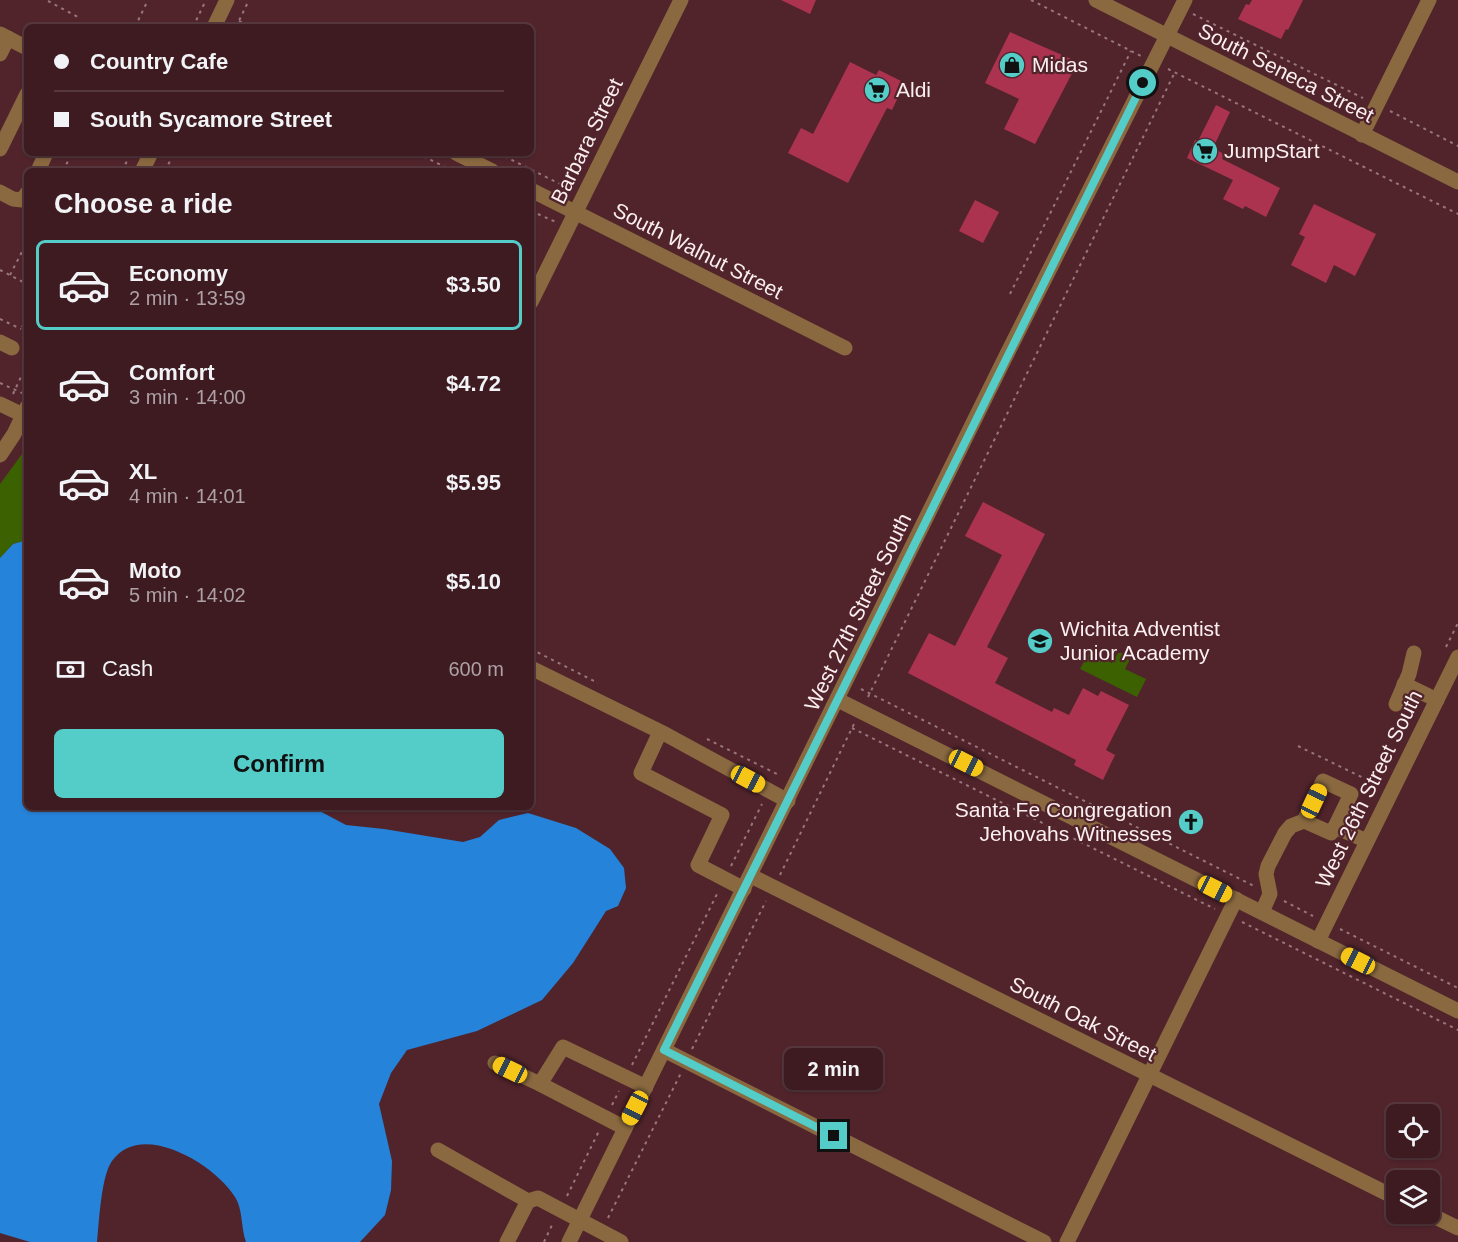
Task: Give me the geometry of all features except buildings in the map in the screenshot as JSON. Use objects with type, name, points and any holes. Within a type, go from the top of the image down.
[{"type":"street","points":[[215,24],[227,0]]},
{"type":"street","name":"Barbara Street","points":[[534,296],[681,0]]},
{"type":"street","name":"South Seneca Street","points":[[1096,0],[1458,182]]},
{"type":"street","points":[[1362,135],[1429,0]]},
{"type":"street","name":"West 27th Street South","points":[[569,1242],[1006,356],[1183,4]]},
{"type":"street","points":[[0,54],[4,36],[24,46]]},
{"type":"street","points":[[0,150],[24,100]]},
{"type":"street","points":[[462,156],[486,168]]},
{"type":"street","points":[[0,192],[18,201],[24,197]]},
{"type":"street","name":"South Walnut Street","points":[[534,192],[845,348]]},
{"type":"street","points":[[0,404],[24,412]]},
{"type":"street","points":[[1,453],[24,416]]},
{"type":"street","points":[[1396,704],[1414,652]]},
{"type":"street","name":"West 26th Street South","points":[[1318,941],[1437,700],[1451,655]]},
{"type":"street","points":[[534,669],[660,732],[788,801]]},
{"type":"street","points":[[1404,684],[1437,700]]},
{"type":"street","points":[[838,700],[1458,1011]]},
{"type":"street","name":"South Oak Street","points":[[660,732],[641,773],[722,815],[698,865],[724,879],[774,887],[1386,1193]]},
{"type":"street","points":[[1262,912],[1270,894],[1266,874],[1268,866],[1285,833],[1291,826],[1304,821],[1323,780],[1351,794],[1331,833],[1304,821]]},
{"type":"street","points":[[1335,826],[1367,841]]},
{"type":"street","points":[[1067,1242],[1236,899]]},
{"type":"street","points":[[540,1084],[562,1047],[646,1087]]},
{"type":"street","points":[[664,1050],[1044,1242]]},
{"type":"street","points":[[495,1063],[625,1128]]},
{"type":"street","points":[[438,1150],[528,1201]]},
{"type":"street","points":[[507,1242],[528,1201],[538,1198],[621,1242]]},
{"type":"street","points":[[1440,1219],[1458,1228]]},
{"type":"path","points":[[57,6],[59,0]]},
{"type":"path","points":[[136,24],[148,0]]},
{"type":"path","points":[[194,24],[206,0]]},
{"type":"path","points":[[238,24],[249,0]]},
{"type":"path","points":[[1030,0],[1458,214]]},
{"type":"path","points":[[48,2],[78,17]]},
{"type":"path","points":[[1183,4],[1458,146]]},
{"type":"path","points":[[239,21],[244,24]]},
{"type":"path","points":[[1010,294],[1131,51]]},
{"type":"path","points":[[608,1218],[870,693],[1174,72]]},
{"type":"path","points":[[423,156],[447,168]]},
{"type":"path","points":[[10,275],[24,248]]},
{"type":"path","points":[[0,270],[24,282]]},
{"type":"path","points":[[0,319],[24,330]]},
{"type":"path","points":[[21,329],[24,324]]},
{"type":"path","points":[[0,383],[24,395]]},
{"type":"path","points":[[1451,655],[1458,623]]},
{"type":"path","points":[[534,651],[603,686]]},
{"type":"path","points":[[861,689],[1458,988]]},
{"type":"path","points":[[852,728],[1458,1030]]},
{"type":"path","points":[[544,1242],[777,774],[705,738]]},
{"type":"path","points":[[1298,746],[1379,786]]},
{"type":"green space","points":[[24,451],[24,541],[13,544],[0,558],[0,484]]},
{"type":"green space","points":[[1089,652],[1112,663],[1118,653],[1125,653],[1129,661],[1125,669],[1146,679],[1137,697],[1080,669]]},
{"type":"water","points":[[24,541],[24,810],[318,810],[346,825],[463,842],[480,837],[499,820],[528,813],[576,828],[610,849],[624,868],[626,888],[618,906],[606,911],[573,963],[542,1000],[477,1031],[407,1050],[391,1073],[379,1104],[392,1161],[391,1190],[385,1215],[360,1242],[246,1242],[238,1202],[212,1172],[177,1151],[159,1145],[141,1144],[125,1149],[108,1168],[101,1200],[97,1242],[30,1242],[0,1233],[0,558],[13,544]]},
{"type":"place","name":"Midas","points":[[1012,65]]},
{"type":"place","name":"Aldi","points":[[877,90]]},
{"type":"place","name":"JumpStart","points":[[1205,151]]},
{"type":"place","name":"Wichita Adventist Junior Academy","points":[[1040,641]]},
{"type":"place","name":"Santa Fe Congregation Jehovahs Witnesses","points":[[1191,822]]},
{"type":"route","points":[[834,1136],[664,1050],[1143,83]]}]
